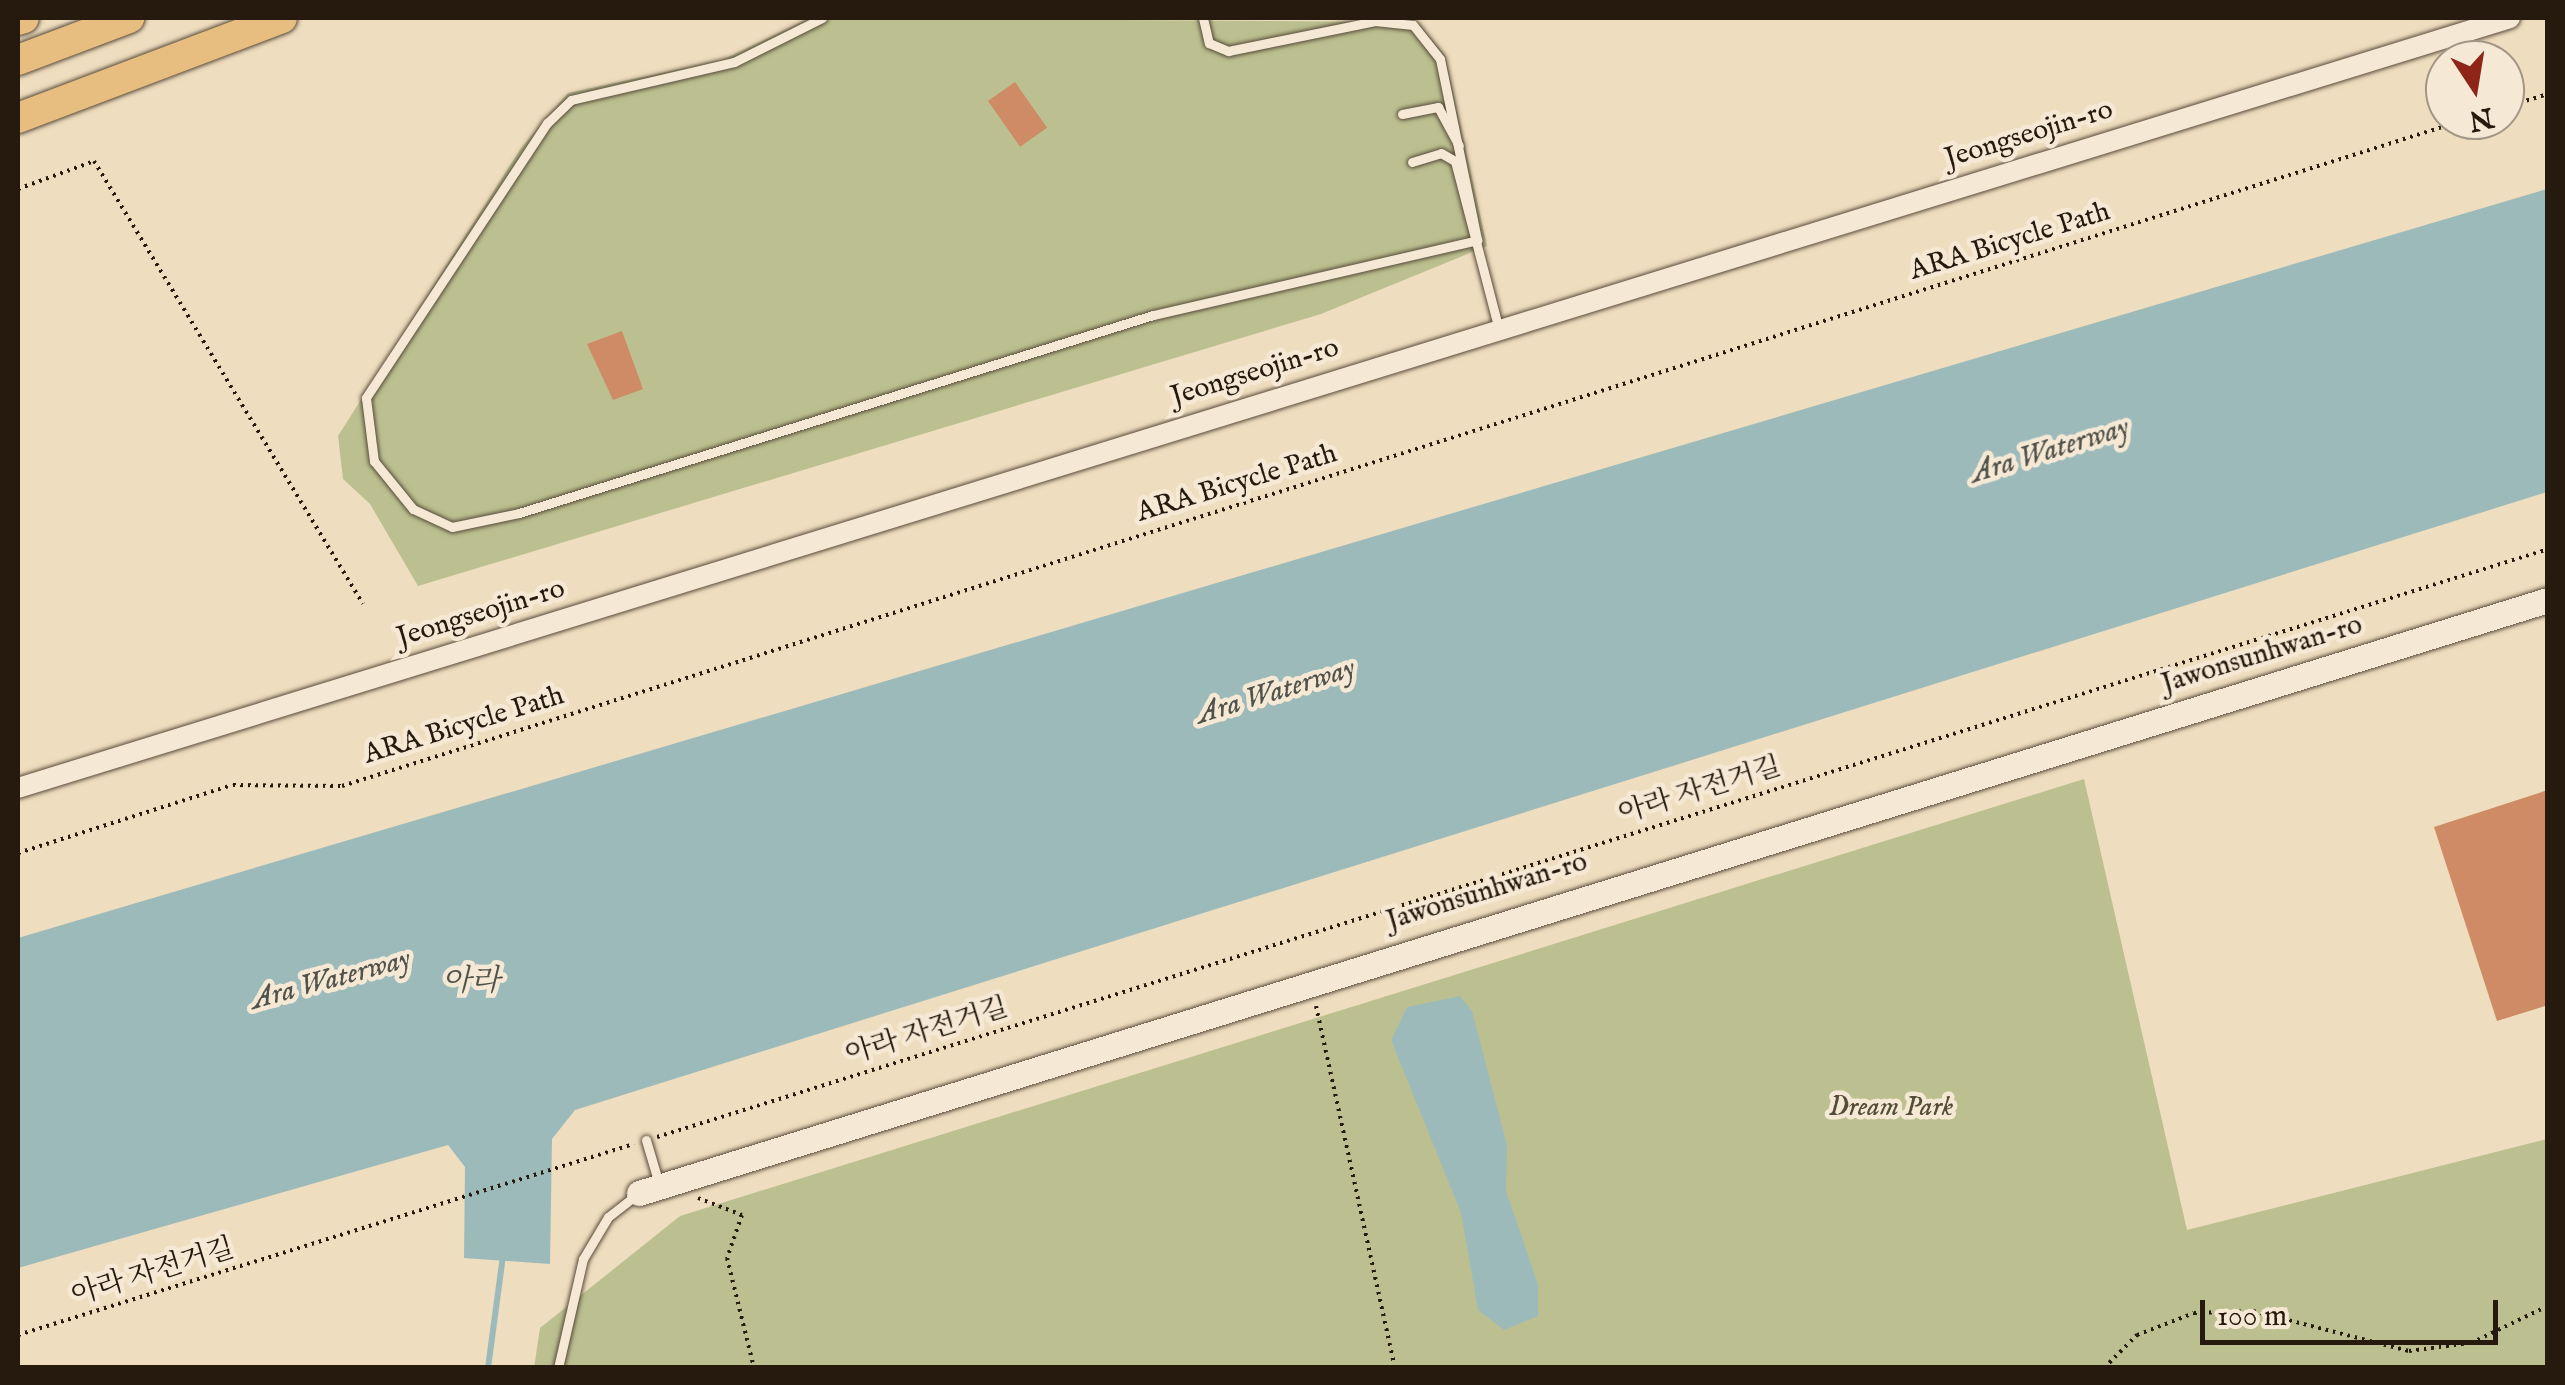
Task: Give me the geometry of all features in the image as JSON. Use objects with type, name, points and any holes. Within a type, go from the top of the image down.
[{"type":"highway","points":[[18,60],[129,18]]},
{"type":"highway","points":[[18,118],[282,18]]},
{"type":"main road","name":"Jawonsunhwan-ro","points":[[649,1188],[1310,978],[2548,600]]},
{"type":"street","name":"Jeongseojin-ro","points":[[18,788],[1498,326],[2510,18]]},
{"type":"lane","points":[[822,18],[734,62],[598,90],[547,123],[366,398],[374,461],[413,509],[452,527],[502,518],[1120,325],[1477,240]]},
{"type":"lane","points":[[1203,18],[1209,42],[1228,52],[1376,21],[1414,26],[1440,59],[1477,240]]},
{"type":"lane","points":[[1402,114],[1438,106],[1458,141]]},
{"type":"lane","points":[[1412,162],[1441,153],[1458,141]]},
{"type":"lane","points":[[1441,153],[1455,161],[1498,326]]},
{"type":"lane","points":[[646,1140],[649,1188]]},
{"type":"lane","name":"Jawonsunhwan-ro","points":[[558,1368],[583,1259],[608,1216],[649,1188]]},
{"type":"path","name":"ARA Bicycle Path","points":[[18,853],[233,785],[342,786],[2425,133]]},
{"type":"path","points":[[18,189],[94,160],[363,604]]},
{"type":"path","name":"아라 자전거길","points":[[18,1335],[2548,548]]},
{"type":"path","points":[[1310,978],[1395,1368]]},
{"type":"path","points":[[649,1188],[742,1214],[727,1258],[754,1368]]},
{"type":"path","points":[[2104,1368],[2137,1336],[2194,1313],[2254,1311],[2409,1352],[2470,1343],[2548,1306]]},
{"type":"green space","points":[[810,18],[1417,22],[1445,55],[1487,246],[1321,314],[418,586],[370,504],[343,479],[338,436],[521,148],[568,93],[722,60]]},
{"type":"green space","name":"Dream Park","points":[[2084,779],[2187,1230],[2547,1139],[2547,1367],[534,1368],[540,1328],[680,1216]]},
{"type":"water","name":"아라","points":[[2547,189],[2547,492],[575,1110],[552,1139],[550,1264],[464,1258],[465,1167],[448,1145],[18,1268],[18,938]]},
{"type":"water","points":[[1460,996],[1472,1011],[1507,1145],[1506,1191],[1538,1284],[1538,1316],[1504,1330],[1478,1310],[1461,1213],[1391,1040],[1407,1007]]},
{"type":"building","points":[[1015,82],[1047,128],[1020,147],[988,101]]},
{"type":"building","points":[[622,331],[643,389],[613,400],[587,344]]},
{"type":"building","points":[[2548,790],[2548,1005],[2497,1021],[2434,827]]},
{"type":"waterway","points":[[488,1368],[503,1255]]},
{"type":"water label","name":"Ara Waterway","points":[[2050,451]]},
{"type":"water label","name":"Ara Waterway","points":[[1276,692]]},
{"type":"water label","name":"Ara Waterway","points":[[331,980]]}]
